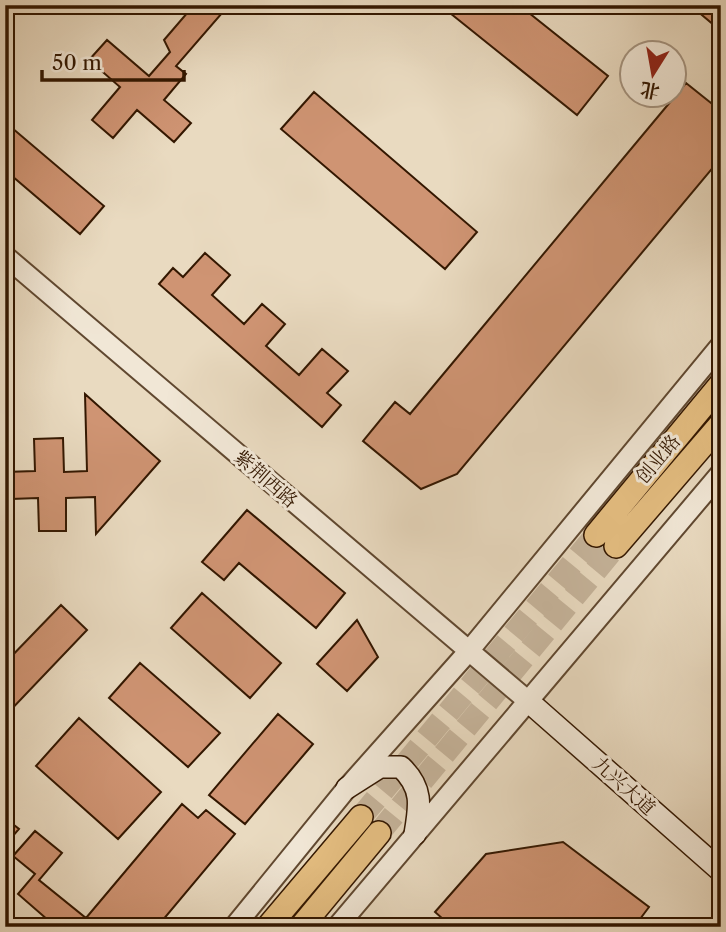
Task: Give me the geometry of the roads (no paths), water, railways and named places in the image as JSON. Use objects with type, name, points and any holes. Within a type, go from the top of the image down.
[{"type":"main road","name":"创业路","points":[[596,535],[721,384]]},
{"type":"main road","name":"创业路","points":[[616,546],[721,424]]},
{"type":"main road","name":"九兴大道","points":[[528,701],[721,871]]},
{"type":"main road","points":[[347,788],[380,767],[401,767],[412,778],[421,803],[415,834]]},
{"type":"main road","points":[[268,927],[361,817]]},
{"type":"main road","points":[[301,927],[379,833]]},
{"type":"street","name":"紫荆西路","points":[[5,256],[528,701]]},
{"type":"street","points":[[234,927],[347,788],[468,652],[721,345]]},
{"type":"street","points":[[337,927],[721,473]]},
{"type":"tunnel","points":[[361,817],[596,535]]},
{"type":"tunnel","points":[[379,833],[616,546]]}]
